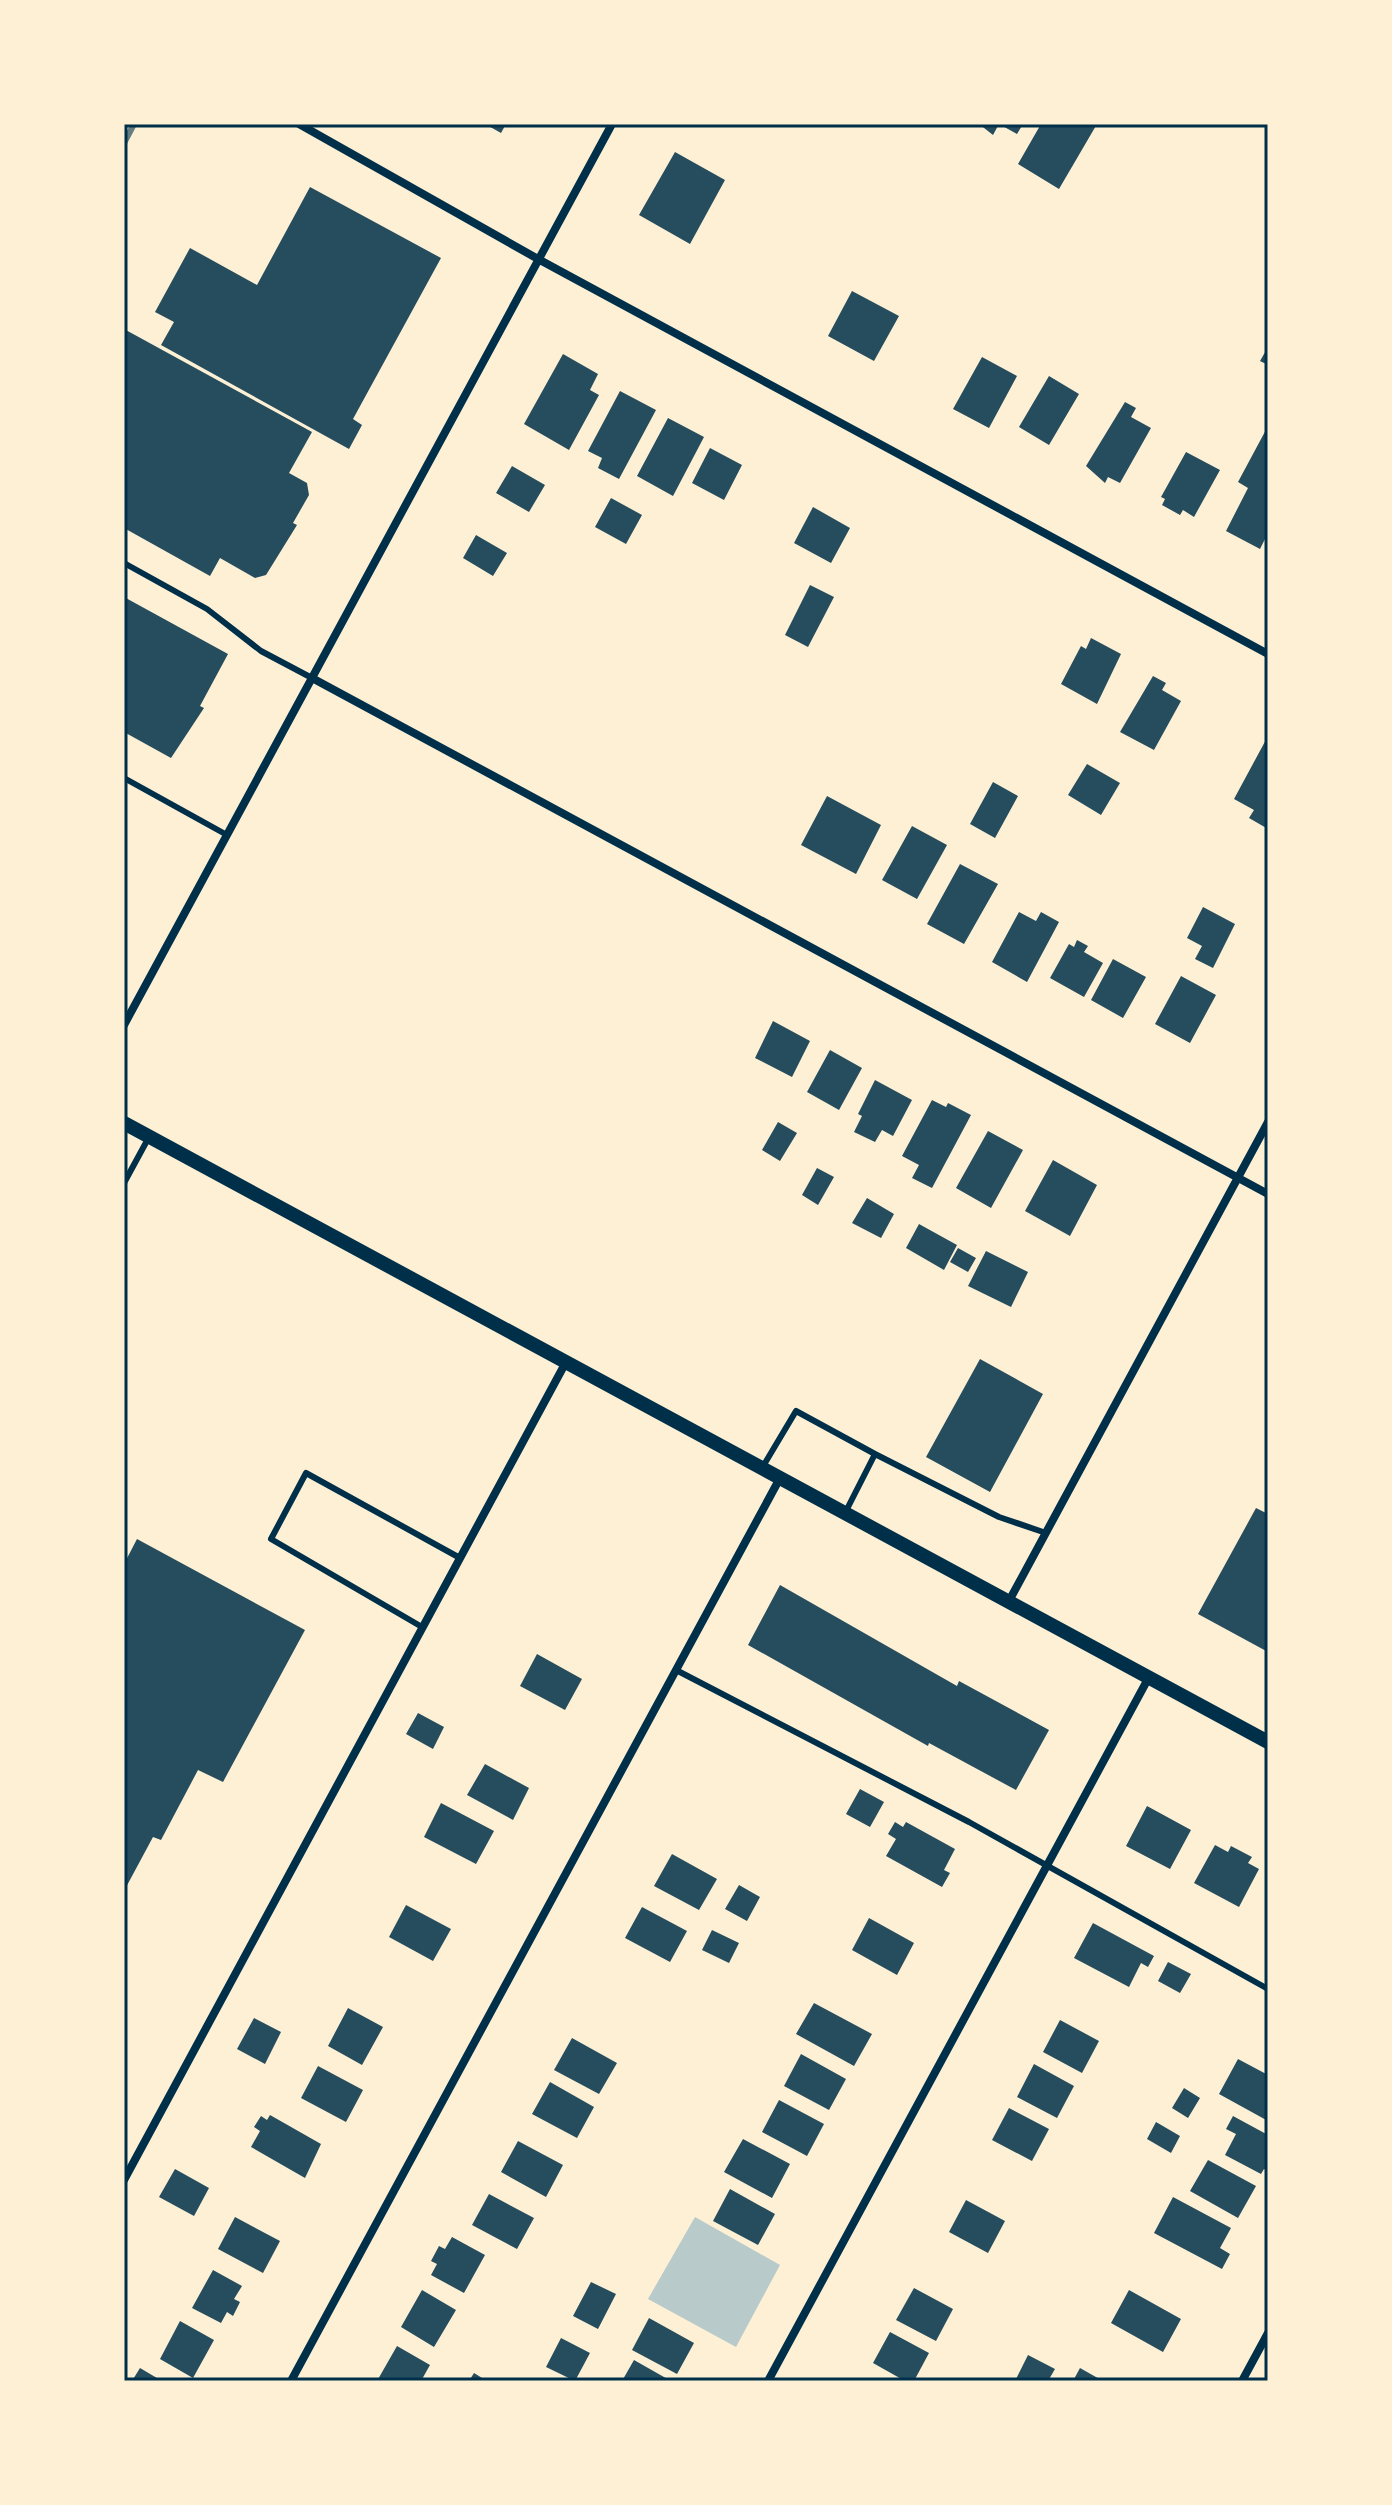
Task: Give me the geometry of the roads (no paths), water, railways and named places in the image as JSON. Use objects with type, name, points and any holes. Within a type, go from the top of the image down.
[{"type":"street","points":[[299,124],[538,259],[1268,654]]},
{"type":"street","points":[[124,1025],[612,124]]},
{"type":"street","points":[[312,678],[1268,1194]]},
{"type":"street","points":[[1009,1601],[1268,1122]]},
{"type":"street","points":[[124,1123],[1268,1742]]},
{"type":"street","points":[[124,2180],[566,1362]]},
{"type":"street","points":[[291,2381],[780,1478]]},
{"type":"street","points":[[768,2381],[1149,1677]]},
{"type":"street","points":[[1242,2381],[1268,2333]]},
{"type":"lane","points":[[124,563],[207,609],[261,651],[312,678]]},
{"type":"lane","points":[[124,778],[227,835]]},
{"type":"lane","points":[[124,1183],[150,1137]]},
{"type":"lane","points":[[762,1468],[796,1411],[999,1517],[1046,1533]]},
{"type":"lane","points":[[845,1513],[875,1454]]},
{"type":"lane","points":[[422,1627],[271,1539],[306,1473],[460,1558]]},
{"type":"lane","points":[[676,1670],[955,1814],[1268,1989]]},
{"type":"railway","points":[[124,143],[134,124]]}]
